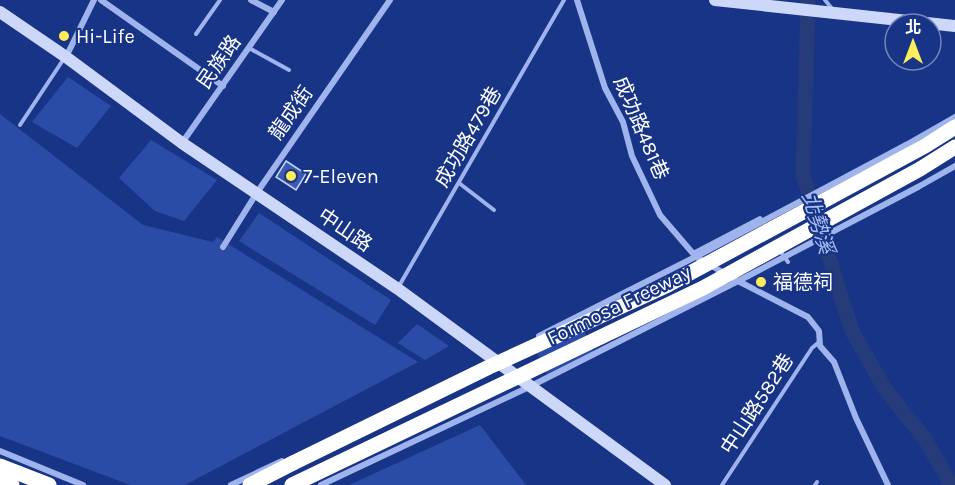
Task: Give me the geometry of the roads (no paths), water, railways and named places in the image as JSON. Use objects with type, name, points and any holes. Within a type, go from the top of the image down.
[{"type":"highway","name":"Formosa Freeway","points":[[250,485],[489,367],[666,286],[955,127]]},
{"type":"highway","name":"Formosa Freeway","points":[[292,485],[703,288],[920,169],[955,147]]},
{"type":"highway","points":[[0,466],[53,480]]},
{"type":"highway","points":[[0,480],[12,485]]},
{"type":"main road","points":[[715,0],[785,8],[830,8],[955,26]]},
{"type":"main road","name":"中山路","points":[[0,12],[66,57],[182,143],[398,289],[665,485]]},
{"type":"street","points":[[66,57],[94,0]]},
{"type":"street","points":[[101,0],[223,86]]},
{"type":"street","points":[[251,0],[274,12]]},
{"type":"street","name":"民族路","points":[[182,143],[282,0]]},
{"type":"street","name":"龍成街","points":[[223,247],[256,194],[390,0]]},
{"type":"street","name":"成功路481巷","points":[[577,0],[604,88],[623,122],[632,156],[660,215],[697,255],[738,281],[808,317],[819,331],[820,346],[834,362],[856,418],[888,485]]},
{"type":"street","points":[[231,485],[492,360],[906,146],[955,117]]},
{"type":"street","points":[[321,485],[529,387],[748,276],[918,187],[955,165]]},
{"type":"street","points":[[0,451],[53,480],[82,485]]},
{"type":"lane","points":[[196,34],[220,0]]},
{"type":"lane","name":"成功路479巷","points":[[398,289],[564,0]]},
{"type":"lane","points":[[249,48],[289,70]]},
{"type":"lane","points":[[21,125],[66,57]]},
{"type":"lane","points":[[459,183],[494,210]]},
{"type":"lane","points":[[697,255],[760,218],[771,236]]},
{"type":"lane","points":[[776,244],[788,262]]},
{"type":"lane","name":"中山路582巷","points":[[722,485],[812,348],[820,341]]},
{"type":"waterway","name":"北勢溪","points":[[808,0],[803,175],[852,331],[885,389],[925,439],[951,485]]},
{"type":"place","name":"Hi-Life","points":[[64,36]]},
{"type":"place","name":"7-Eleven","points":[[291,176]]},
{"type":"place","name":"福德祠","points":[[761,282]]}]
